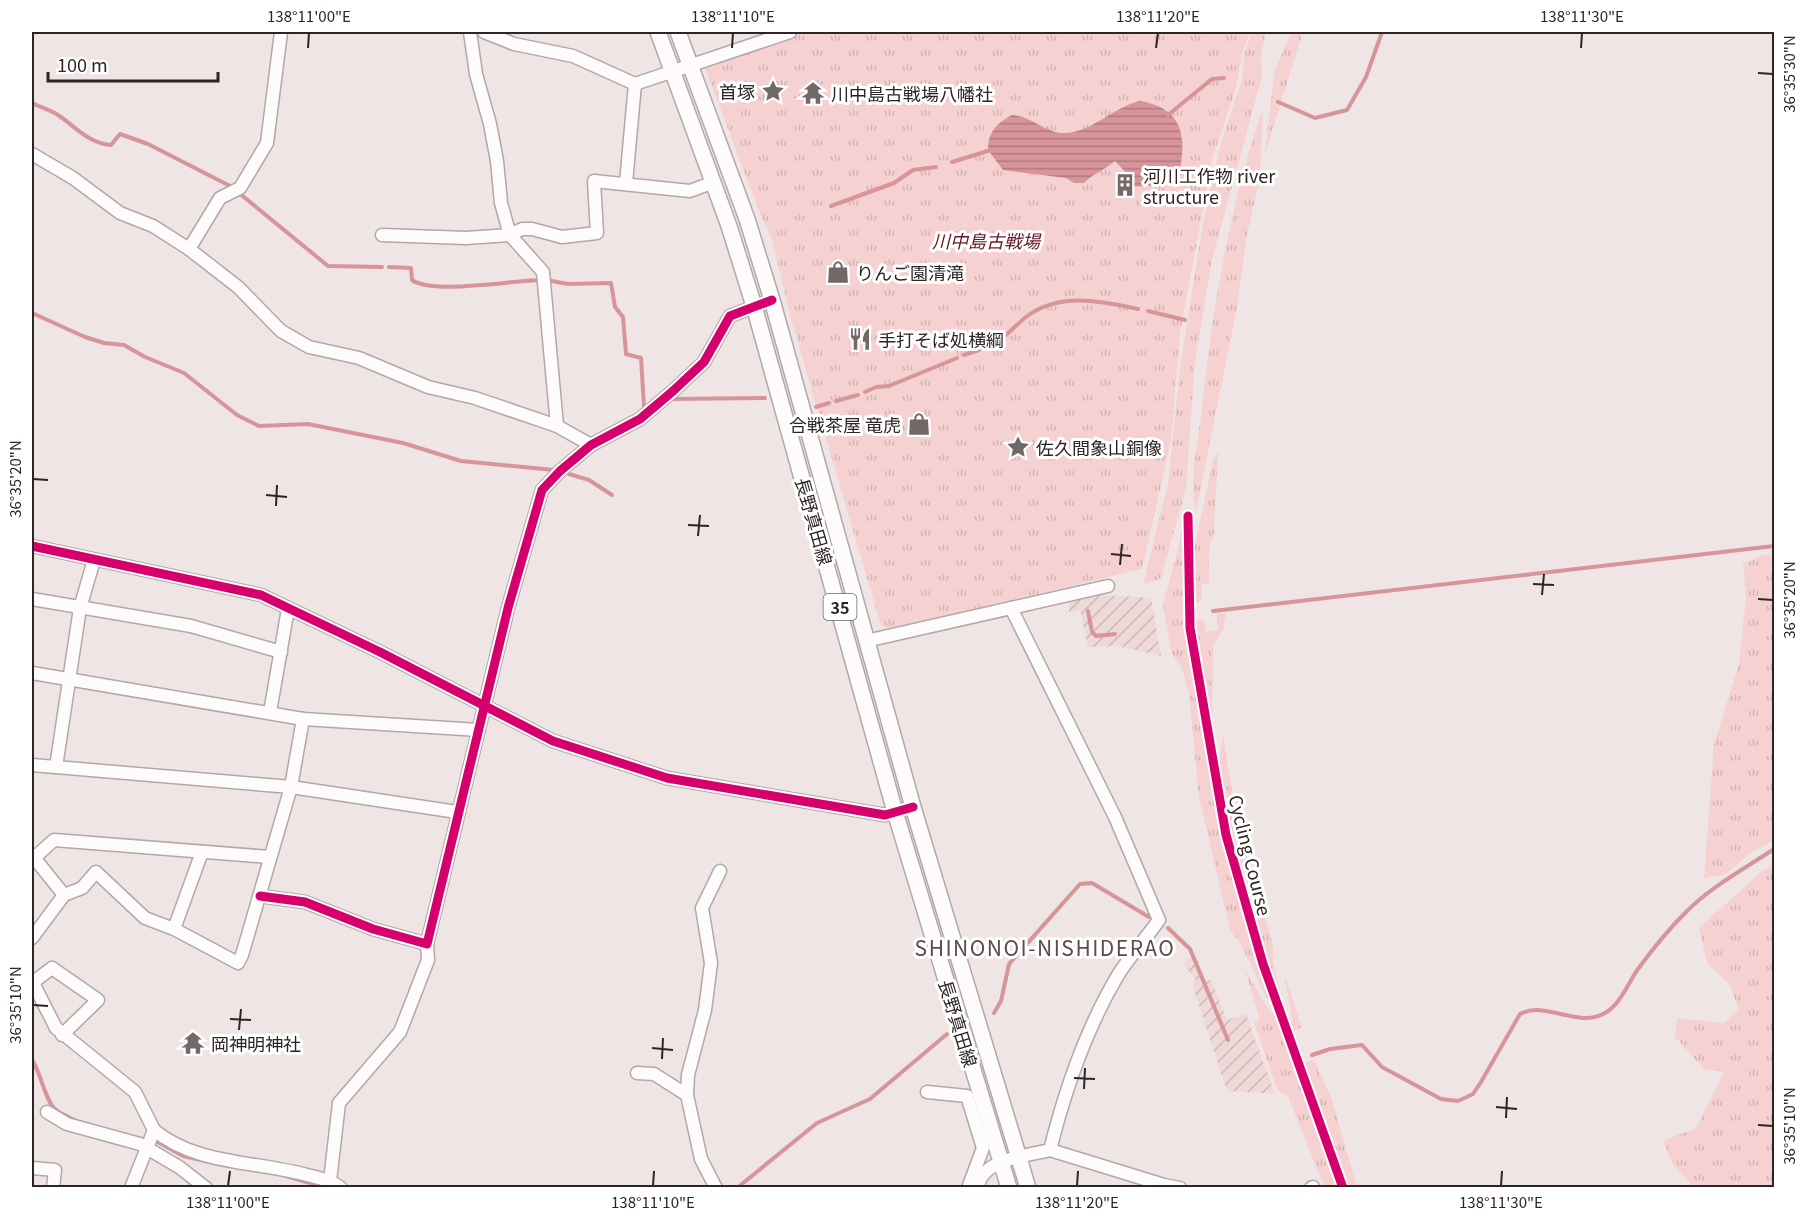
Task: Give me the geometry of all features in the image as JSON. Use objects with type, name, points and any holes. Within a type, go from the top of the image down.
[{"type":"main road","name":"長野真田線","points":[[658,32],[714,182],[754,306],[973,1095],[989,1146],[1001,1163],[1009,1188]]},
{"type":"main road","name":"長野真田線","points":[[678,32],[747,219],[772,300],[912,807],[1028,1188]]},
{"type":"street","points":[[189,249],[220,198],[240,188],[267,143],[281,32]]},
{"type":"street","points":[[470,32],[476,74],[490,124],[501,203],[510,235],[543,272],[557,426]]},
{"type":"street","points":[[484,32],[514,44],[573,56],[635,84],[790,32]]},
{"type":"street","points":[[626,183],[635,84]]},
{"type":"street","points":[[32,154],[73,178],[120,213],[153,226],[189,249],[238,287],[281,331],[309,347],[359,358],[428,387],[475,398],[557,426],[591,445]]},
{"type":"street","points":[[381,235],[466,238],[510,235],[522,229],[562,237],[597,233],[594,182],[626,183],[690,191],[714,182]]},
{"type":"street","points":[[330,1181],[339,1103],[399,1032],[428,960],[427,944],[457,812],[508,608],[542,490],[560,471],[591,445],[640,419],[673,391],[704,362],[730,316],[772,300]]},
{"type":"street","points":[[32,546],[261,596],[553,741],[667,778],[885,815],[912,807]]},
{"type":"street","points":[[56,767],[80,608],[94,560]]},
{"type":"street","points":[[866,641],[1108,586]]},
{"type":"street","points":[[32,599],[191,626],[280,652]]},
{"type":"street","points":[[1011,608],[1115,817],[1160,920],[1118,975],[1088,1035],[1061,1104],[1050,1150]]},
{"type":"street","points":[[270,712],[288,609]]},
{"type":"street","points":[[32,673],[303,719],[478,730]]},
{"type":"street","points":[[32,938],[64,896],[82,888],[96,872],[144,918],[174,929],[238,963],[291,787],[303,719]]},
{"type":"street","points":[[32,765],[291,787],[457,812]]},
{"type":"street","points":[[64,896],[33,856],[54,840],[270,857]]},
{"type":"street","points":[[174,929],[202,852]]},
{"type":"street","points":[[716,1188],[701,1159],[687,1095],[688,1075],[705,1010],[711,963],[702,908],[720,871]]},
{"type":"street","points":[[260,896],[305,902],[373,929],[427,944]]},
{"type":"street","points":[[62,1035],[98,999],[52,968],[32,982],[62,1035],[135,1092],[153,1130],[163,1138],[196,1153],[274,1166],[330,1181],[341,1188]]},
{"type":"street","points":[[637,1073],[654,1074],[687,1095]]},
{"type":"street","points":[[927,1092],[973,1095]]},
{"type":"street","points":[[47,1112],[67,1124],[140,1144],[146,1150],[179,1167],[206,1188]]},
{"type":"street","points":[[131,1188],[153,1130]]},
{"type":"street","points":[[974,1183],[989,1146]]},
{"type":"street","points":[[974,1183],[986,1170],[1001,1163],[1050,1150],[1180,1188]]},
{"type":"street","points":[[32,1168],[55,1170],[53,1188]]},
{"type":"shaded area","points":[[1140,101],[1151,103],[1168,112],[1174,118],[1181,134],[1180,169],[1176,177],[1166,183],[1142,186],[1123,184],[1130,177],[1115,161],[1084,183],[1074,183],[1066,178],[1003,170],[988,150],[994,129],[1012,115],[1026,118],[1052,131],[1066,133],[1086,128],[1121,108]]},
{"type":"shaded area","points":[[1104,595],[1151,598],[1161,656],[1117,646],[1088,647],[1080,610],[1069,612],[1069,602]]},
{"type":"shaded area","points":[[1196,956],[1206,981],[1211,980],[1227,1020],[1246,1014],[1275,1094],[1227,1091],[1192,985],[1196,980],[1184,965],[1187,959]]},
{"type":"green space","name":"川中島古戦場","points":[[819,32],[851,34],[879,32],[1250,32],[1242,54],[1236,88],[1212,160],[1180,333],[1171,441],[1142,569],[889,629],[881,626],[790,315],[772,239],[759,211],[705,68],[791,35]]},
{"type":"green space","points":[[1252,32],[1266,32],[1261,55],[1262,76],[1212,260],[1195,361],[1186,488],[1161,578],[1143,585],[1168,484],[1180,368],[1203,223],[1221,143],[1242,80],[1244,54]]},
{"type":"green space","points":[[1292,32],[1303,32],[1264,157],[1275,69]]},
{"type":"green space","points":[[1263,108],[1260,177],[1247,235],[1236,313],[1196,512],[1193,489],[1194,464],[1216,299],[1231,222]]},
{"type":"green space","points":[[1218,452],[1214,533],[1209,548],[1209,584],[1202,584],[1202,601],[1193,603],[1195,545],[1213,460]]},
{"type":"green space","points":[[1184,525],[1183,604],[1218,813],[1234,882],[1273,1002],[1266,997],[1242,946],[1230,930],[1199,797],[1189,694],[1181,666],[1172,654],[1163,605]]},
{"type":"green space","points":[[1763,555],[1774,555],[1774,840],[1750,853],[1726,874],[1704,878],[1714,744],[1739,664],[1746,597],[1743,564]]},
{"type":"green space","points":[[1217,613],[1226,613],[1223,630],[1213,646],[1212,744],[1197,620],[1204,620],[1206,632],[1218,630]]},
{"type":"green space","points":[[1223,734],[1237,824],[1273,945],[1273,964],[1284,1008],[1253,921],[1228,832],[1219,771]]},
{"type":"green space","points":[[1774,864],[1774,1187],[1694,1187],[1673,1165],[1663,1141],[1696,1128],[1724,1072],[1704,1069],[1675,1037],[1677,1018],[1724,1023],[1739,1009],[1729,984],[1707,963],[1699,928],[1761,872]]},
{"type":"green space","points":[[1245,970],[1269,1010],[1278,1018],[1340,1187],[1326,1187],[1322,1182],[1288,1096],[1277,1089],[1254,1022],[1260,1020]]},
{"type":"green space","points":[[1285,977],[1302,1027],[1291,1033],[1292,1020]]},
{"type":"green space","points":[[1314,1060],[1331,1097],[1357,1187],[1348,1187],[1303,1063]]},
{"type":"waterway","points":[[1278,102],[1315,118],[1347,110],[1366,77],[1382,32]]},
{"type":"waterway","points":[[1168,115],[1212,79],[1224,78]]},
{"type":"waterway","points":[[32,103],[58,115],[83,134],[103,144],[111,145],[120,134],[148,144],[232,187]]},
{"type":"waterway","points":[[952,162],[991,150]]},
{"type":"waterway","points":[[831,206],[894,183],[913,170],[936,167]]},
{"type":"waterway","points":[[239,193],[328,266],[382,267]]},
{"type":"waterway","points":[[389,267],[411,268],[412,280],[437,286],[474,286],[541,280]]},
{"type":"waterway","points":[[546,280],[568,284],[611,283],[615,307],[623,317],[626,354],[641,358],[644,407]]},
{"type":"waterway","points":[[986,347],[1002,338],[1026,317],[1052,304],[1066,301],[1095,301],[1138,309]]},
{"type":"waterway","points":[[1148,311],[1185,320]]},
{"type":"waterway","points":[[32,313],[85,337],[104,343],[124,345],[145,357],[184,373],[237,415],[259,426],[308,424],[403,443],[461,461],[554,470]]},
{"type":"waterway","points":[[964,355],[979,350]]},
{"type":"waterway","points":[[865,392],[876,387],[889,386],[957,358]]},
{"type":"waterway","points":[[836,401],[858,395]]},
{"type":"waterway","points":[[670,399],[765,398]]},
{"type":"waterway","points":[[816,407],[829,403]]},
{"type":"waterway","points":[[569,474],[589,480],[612,495]]},
{"type":"waterway","points":[[1213,611],[1774,546]]},
{"type":"waterway","points":[[1088,611],[1092,632],[1096,636],[1115,634]]},
{"type":"waterway","points":[[1312,1055],[1330,1049],[1362,1045],[1382,1067],[1441,1099],[1458,1101],[1473,1094],[1520,1014],[1540,1010],[1584,1018],[1605,1013],[1615,1005],[1643,962],[1685,913],[1716,887],[1774,849]]},
{"type":"waterway","points":[[994,1013],[1001,1001],[1009,964],[1080,884],[1092,883],[1149,917]]},
{"type":"waterway","points":[[1168,928],[1190,949],[1228,1040]]},
{"type":"waterway","points":[[737,1188],[817,1123],[870,1099],[947,1034]]},
{"type":"waterway","points":[[32,1060],[52,1105],[60,1113],[77,1121]]},
{"type":"waterway","points":[[156,1141],[183,1156],[219,1164]]},
{"type":"waterway","points":[[286,1176],[327,1188]]},
{"type":"cycle path","points":[[260,896],[305,902],[373,929],[427,944],[508,608],[542,490],[560,471],[591,445],[640,419],[673,391],[704,362],[730,316],[772,300]]},
{"type":"cycle path","name":"Cycling Course","points":[[1188,516],[1190,628],[1226,835],[1263,964],[1343,1188]]},
{"type":"cycle path","points":[[32,546],[261,595],[380,652],[553,741],[667,778],[885,815],[913,807]]},
{"type":"place","name":"首塚","points":[[773,91]]},
{"type":"place","name":"川中島古戦場八幡社","points":[[813,93]]},
{"type":"place","name":"河川工作物 river structure","points":[[1125,185]]},
{"type":"place","name":"りんご園清滝","points":[[838,272]]},
{"type":"place","name":"手打そば処横綱","points":[[860,339]]},
{"type":"place","name":"合戦茶屋 竜虎","points":[[919,424]]},
{"type":"place","name":"佐久間象山銅像","points":[[1018,447]]},
{"type":"place","name":"岡神明神社","points":[[193,1043]]},
{"type":"district","name":"SHINONOI-NISHIDERAO","points":[[1045,947]]}]
